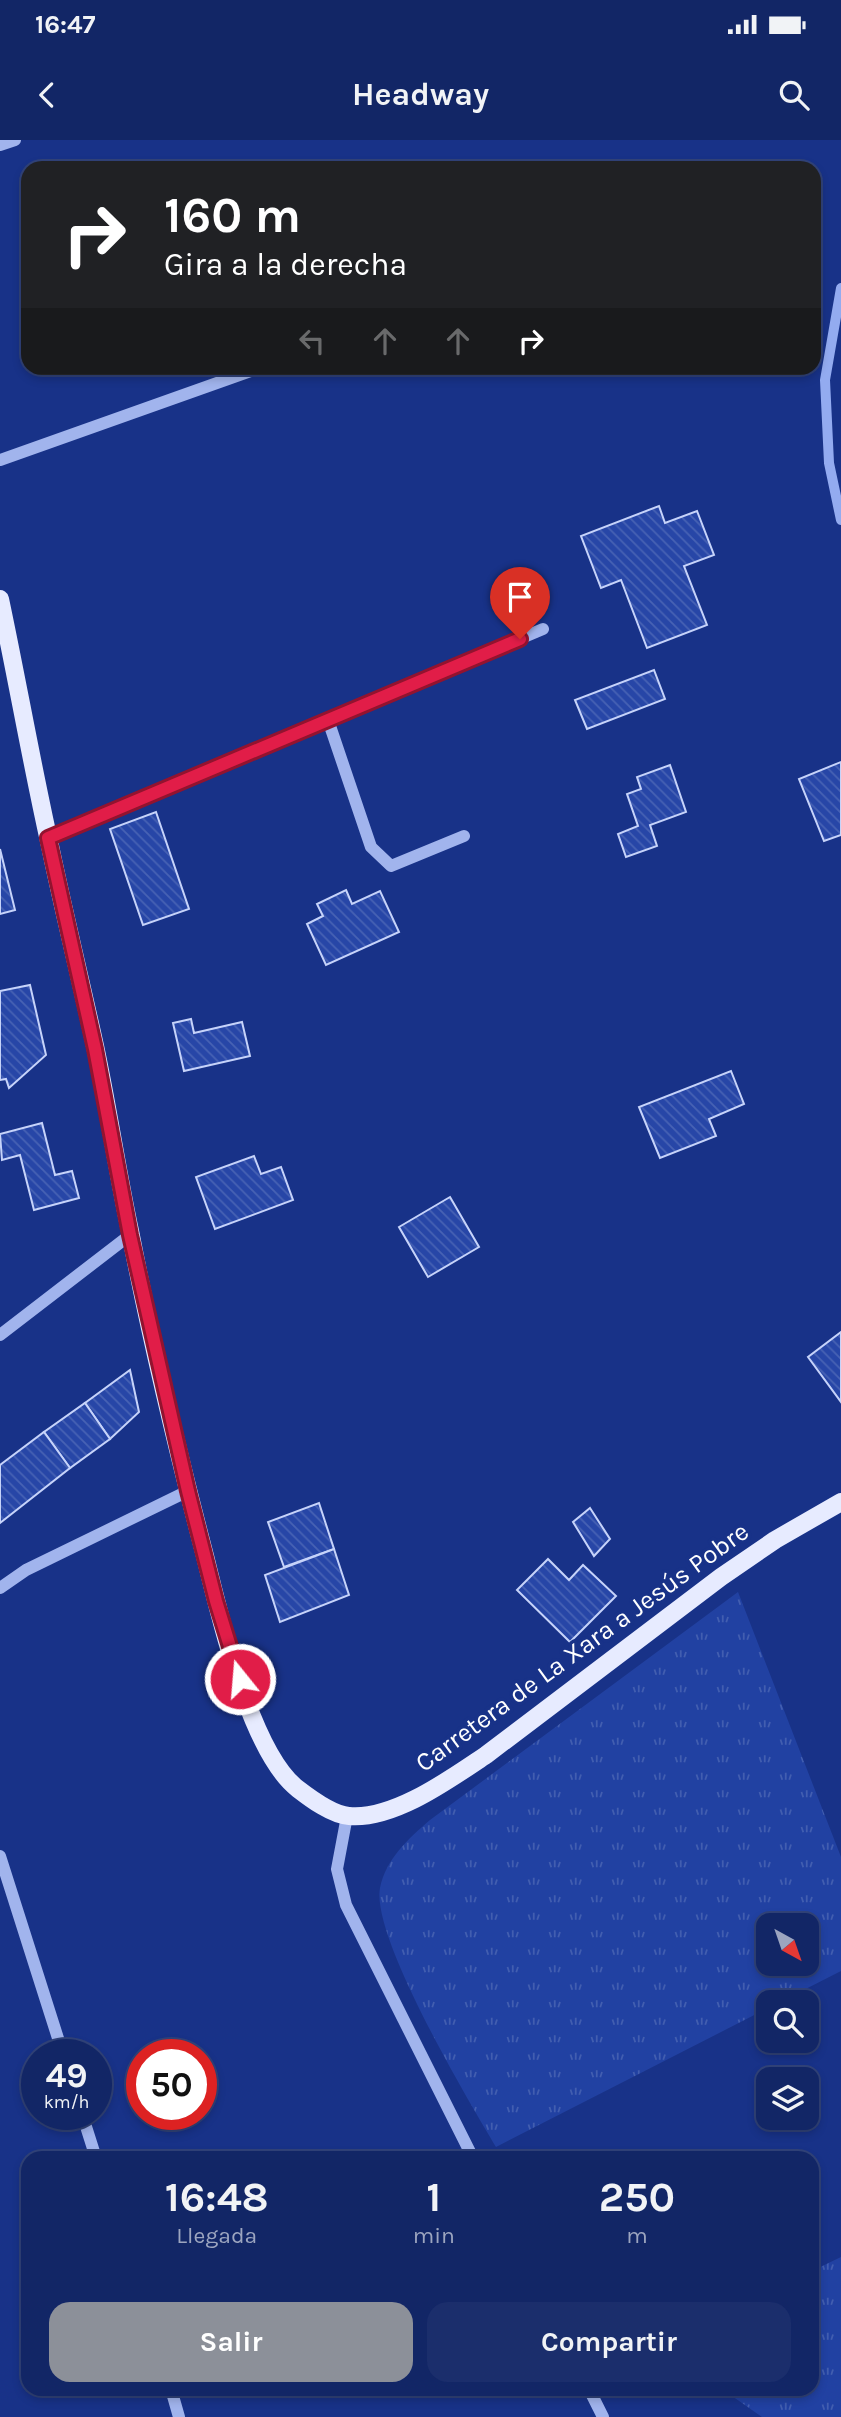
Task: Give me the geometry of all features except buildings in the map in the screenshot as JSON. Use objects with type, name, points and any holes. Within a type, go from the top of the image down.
[{"type":"main road","points":[[0,599],[48,838],[95,1049],[130,1235],[216,1601],[256,1728],[271,1758],[295,1787],[324,1806],[347,1816]]},
{"type":"main road","name":"Carretera de La Xara a Jesús Pobre","points":[[347,1816],[390,1809],[458,1773],[721,1577],[775,1540],[841,1502]]},
{"type":"street","points":[[0,145],[15,140]]},
{"type":"street","points":[[0,460],[239,375]]},
{"type":"street","points":[[48,838],[543,629]]},
{"type":"street","points":[[328,720],[371,847],[391,866],[464,836]]},
{"type":"street","points":[[0,1335],[130,1235]]},
{"type":"street","points":[[0,1588],[26,1570],[188,1491]]},
{"type":"street","points":[[347,1816],[337,1869],[346,1905],[469,2151]]},
{"type":"street","points":[[0,1856],[58,2039]]},
{"type":"street","points":[[87,2130],[94,2151]]},
{"type":"street","points":[[174,2396],[179,2417]]},
{"type":"street","points":[[592,2396],[603,2417]]},
{"type":"green space","points":[[738,1592],[841,1857],[841,1971],[804,1990],[756,1990],[756,2014],[496,2147],[424,2018],[390,1943],[381,1911],[380,1888],[387,1868],[406,1842],[430,1820]]},
{"type":"green space","points":[[841,2257],[841,2417],[762,2417],[732,2396],[819,2396],[819,2268]]},
{"type":"waterway","points":[[841,288],[825,380],[829,463],[841,520]]},
{"type":"route","points":[[240,1679],[216,1601],[188,1491],[130,1235],[95,1049],[48,838],[520,639]]}]
